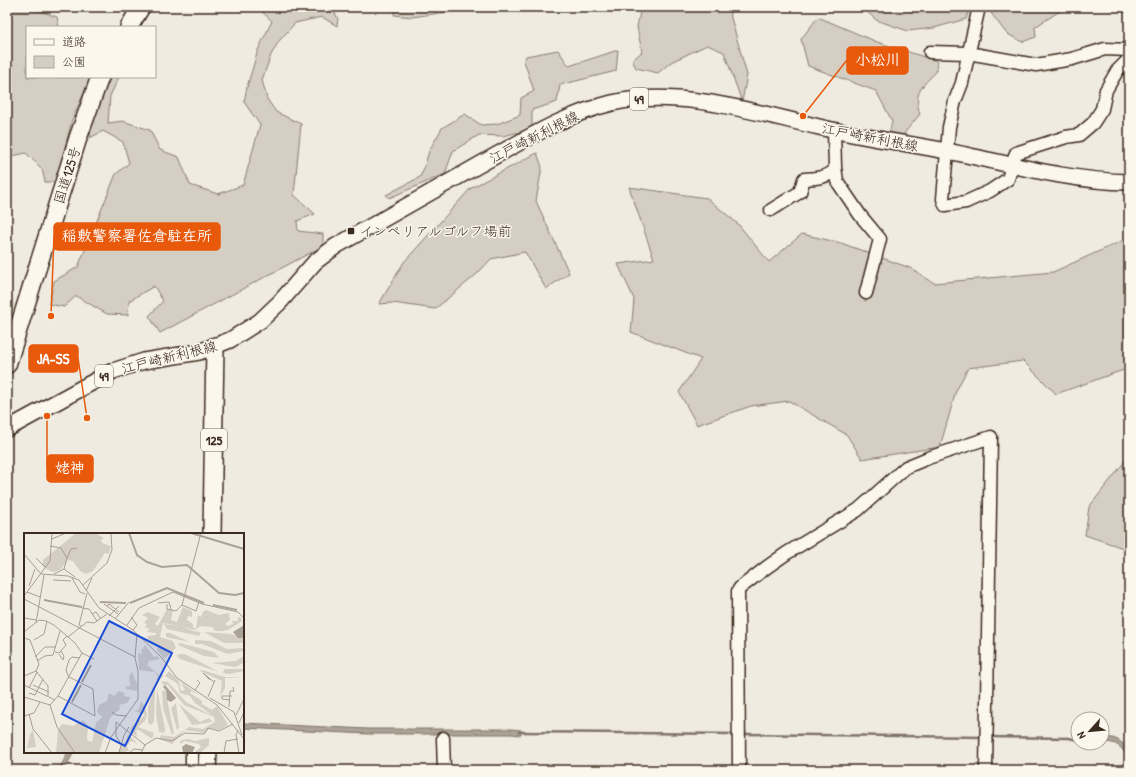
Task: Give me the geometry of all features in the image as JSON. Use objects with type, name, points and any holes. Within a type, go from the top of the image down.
[{"type":"highway","points":[[130,26],[141,7]]},
{"type":"highway","name":"国道125号","points":[[7,365],[78,138],[100,78]]},
{"type":"highway","name":"125","points":[[212,533],[216,346]]},
{"type":"highway","points":[[207,770],[208,753]]},
{"type":"main road","name":"江戸崎新利根線","points":[[7,429],[113,371],[144,361],[199,352],[230,340],[260,320],[280,302],[315,262],[336,246],[532,136],[575,115],[617,102],[665,98],[704,102],[834,130],[1085,179],[1129,182]]},
{"type":"street","points":[[979,7],[962,83],[955,101],[949,127],[943,199],[945,205],[966,202],[990,191],[1008,179],[1016,154],[1066,137],[1080,135],[1093,122],[1102,109],[1106,90],[1117,71],[1129,59]]},
{"type":"street","points":[[930,52],[968,52],[1036,65],[1072,59],[1105,49],[1129,50]]},
{"type":"street","points":[[834,130],[835,170],[837,181],[860,215],[880,239],[866,293]]},
{"type":"street","points":[[771,210],[800,192],[804,179],[824,176],[835,170]]},
{"type":"street","points":[[739,770],[738,591],[740,588],[787,553],[858,510],[906,467],[991,437],[986,770]]},
{"type":"street","points":[[443,738],[444,770]]},
{"type":"street","points":[[192,753],[192,770]]},
{"type":"green space","points":[[29,7],[57,17],[59,26],[26,26],[26,78],[91,78],[72,120],[56,182],[45,182],[42,169],[26,153],[7,157],[7,10]]},
{"type":"green space","points":[[257,7],[291,7],[298,10],[301,7],[332,7],[338,19],[337,26],[322,17],[295,23],[279,41],[271,55],[262,80],[267,99],[276,112],[301,124],[294,195],[315,214],[297,221],[298,231],[323,234],[323,246],[160,333],[149,316],[163,301],[154,286],[129,301],[128,315],[107,314],[76,296],[64,307],[49,304],[54,281],[78,267],[116,174],[129,163],[123,142],[103,131],[90,138],[92,116],[111,78],[119,78],[110,96],[108,123],[123,121],[150,130],[160,150],[179,157],[190,185],[218,194],[243,185],[260,125],[244,102],[258,50],[272,21]]},
{"type":"green space","points":[[395,7],[484,7],[412,17],[394,15]]},
{"type":"green space","points":[[641,7],[728,7],[747,75],[742,102],[724,52],[707,45],[671,62],[658,73],[636,68],[632,60],[642,52],[637,27]]},
{"type":"green space","points":[[862,7],[970,7],[966,19],[934,28],[908,31],[876,20]]},
{"type":"green space","points":[[993,7],[1101,7],[1063,9],[1035,27],[1036,37],[1022,42],[1006,33],[991,13]]},
{"type":"green space","points":[[1108,7],[1129,7],[1129,13]]},
{"type":"green space","points":[[818,17],[877,42],[937,61],[936,72],[923,86],[918,95],[918,107],[920,114],[902,136],[889,134],[892,121],[876,91],[808,66],[801,39]]},
{"type":"green space","points":[[558,50],[569,66],[618,50],[616,71],[560,85],[557,102],[532,110],[532,129],[503,136],[479,135],[453,151],[445,174],[389,198],[386,195],[420,177],[429,151],[442,128],[465,114],[481,125],[497,124],[520,115],[521,98],[534,91],[524,61],[526,56]]},
{"type":"green space","points":[[537,153],[542,167],[536,201],[569,273],[546,289],[525,252],[491,259],[476,275],[435,309],[393,303],[379,304],[404,262],[471,188]]},
{"type":"green space","points":[[629,187],[707,198],[738,224],[769,262],[802,234],[841,243],[910,268],[934,283],[1053,272],[1129,239],[1129,368],[1056,394],[1023,361],[968,368],[956,391],[940,447],[862,459],[847,435],[789,401],[751,406],[697,425],[679,392],[701,359],[631,332],[634,299],[618,264],[654,259]]},
{"type":"green space","points":[[1129,459],[1129,550],[1085,535],[1089,507],[1126,460]]},
{"type":"shaded area","points":[[244,723],[368,729],[521,730],[521,735],[368,734],[244,728]]},
{"type":"shaded area","points":[[1110,738],[1120,741],[1129,750],[1129,757],[1118,745],[1110,743]]},
{"type":"shaded area","points":[[68,753],[73,753],[64,770],[59,770]]},
{"type":"waterway","points":[[519,732],[736,734]]},
{"type":"waterway","points":[[743,734],[984,737]]},
{"type":"waterway","points":[[991,737],[1070,738]]},
{"type":"place","name":"小松川","points":[[803,116]]},
{"type":"place","name":"インペリアルゴルフ場前","points":[[351,231]]},
{"type":"place","name":"稲敷警察署佐倉駐在所","points":[[51,316]]},
{"type":"place","name":"姥神","points":[[47,416]]},
{"type":"place","name":"JA-SS","points":[[87,418]]}]
